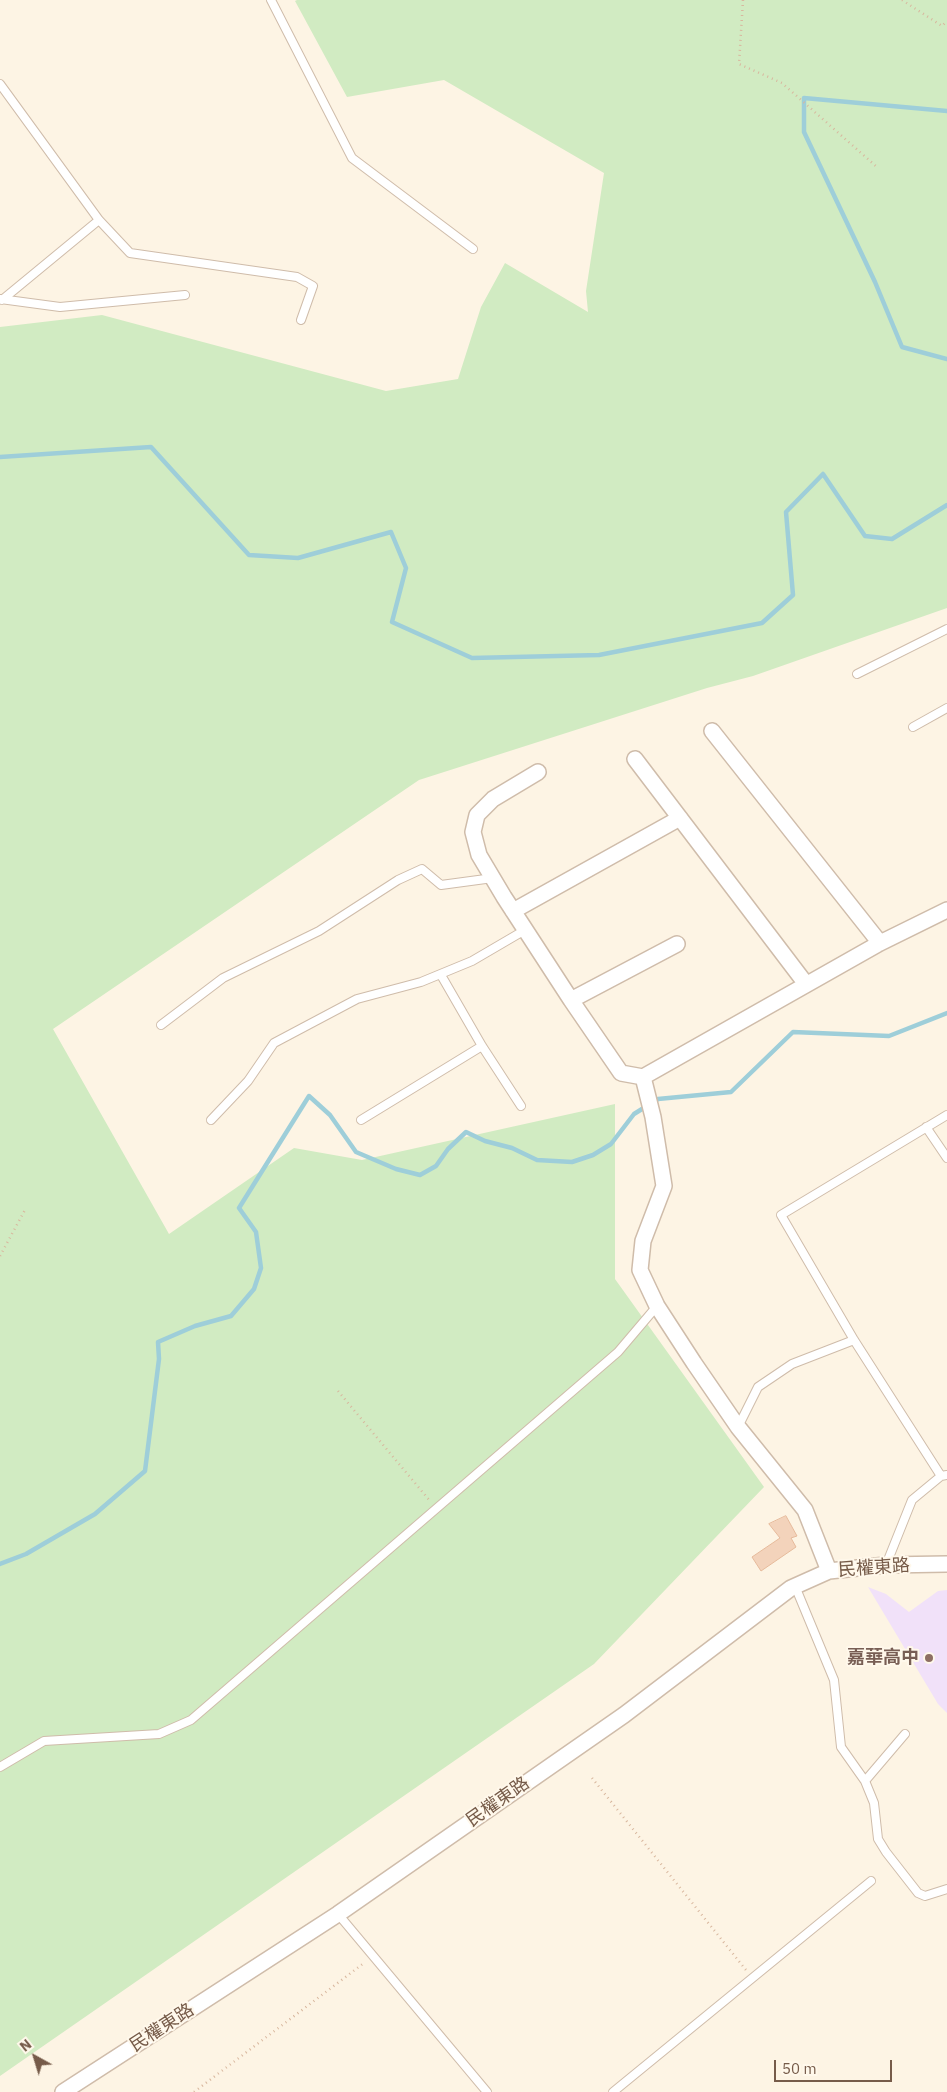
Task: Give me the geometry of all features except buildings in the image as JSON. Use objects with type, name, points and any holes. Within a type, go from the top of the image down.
[{"type":"street","points":[[712,731],[880,943]]},
{"type":"street","points":[[635,759],[806,984]]},
{"type":"street","points":[[538,772],[493,799],[477,815],[473,832],[479,855],[525,930],[621,1073],[643,1077],[880,943],[947,910]]},
{"type":"street","points":[[513,911],[680,818]]},
{"type":"street","points":[[571,1000],[677,944]]},
{"type":"street","points":[[643,1077],[653,1116],[664,1186],[643,1241],[640,1270],[657,1306],[738,1427],[805,1510],[830,1571]]},
{"type":"street","name":"民權東路","points":[[63,2092],[338,1914],[624,1715],[795,1586],[830,1571],[886,1565],[947,1564]]},
{"type":"lane","points":[[271,0],[352,158],[473,249]]},
{"type":"lane","points":[[0,84],[99,220],[130,253],[297,277],[313,286],[301,320]]},
{"type":"lane","points":[[1,300],[99,220]]},
{"type":"lane","points":[[1,300],[60,308],[185,295]]},
{"type":"lane","points":[[857,674],[947,629]]},
{"type":"lane","points":[[913,727],[947,708]]},
{"type":"lane","points":[[161,1025],[223,978],[319,931],[398,880],[422,869],[440,885],[493,878]]},
{"type":"lane","points":[[211,1120],[248,1081],[274,1043],[357,999],[441,975],[472,961],[525,930]]},
{"type":"lane","points":[[441,975],[482,1046],[522,1106]]},
{"type":"lane","points":[[361,1120],[482,1046]]},
{"type":"lane","points":[[886,1565],[912,1500],[944,1476],[854,1340],[780,1215],[947,1115]]},
{"type":"lane","points":[[926,1127],[947,1158]]},
{"type":"lane","points":[[0,1767],[44,1741],[159,1734],[191,1720],[618,1352],[657,1306]]},
{"type":"lane","points":[[738,1427],[758,1387],[792,1364],[854,1340]]},
{"type":"lane","points":[[795,1586],[834,1680],[841,1747],[865,1781],[874,1803],[878,1838],[886,1852],[918,1893],[925,1896],[947,1889]]},
{"type":"lane","points":[[865,1781],[905,1734]]},
{"type":"lane","points":[[613,2092],[871,1881]]},
{"type":"lane","points":[[338,1914],[487,2092]]},
{"type":"path","points":[[743,0],[739,64],[782,83],[878,168]]},
{"type":"path","points":[[902,0],[942,26],[947,21]]},
{"type":"path","points":[[0,1256],[26,1208]]},
{"type":"path","points":[[338,1391],[437,1508]]},
{"type":"path","points":[[592,1778],[752,1978]]},
{"type":"path","points":[[194,2092],[373,1955]]},
{"type":"shaded area","name":"嘉華高中","points":[[868,1587],[886,1594],[909,1612],[938,1591],[947,1590],[947,1713],[938,1704]]},
{"type":"green space","points":[[947,0],[947,608],[753,676],[707,688],[419,780],[53,1029],[169,1234],[294,1148],[362,1160],[615,1104],[615,1279],[764,1487],[594,1664],[0,2076],[0,327],[102,315],[386,391],[458,379],[481,307],[505,263],[588,312],[586,291],[604,173],[444,80],[347,97],[295,1]]},
{"type":"waterway","points":[[947,111],[804,98],[804,132],[875,282],[902,347],[947,359]]},
{"type":"waterway","points":[[0,457],[151,447],[249,555],[298,558],[391,532],[406,568],[392,622],[472,658],[599,655],[762,623],[793,595],[786,512],[823,474],[865,536],[892,539],[947,505]]},
{"type":"waterway","points":[[0,1564],[26,1554],[95,1514],[145,1471],[159,1359],[158,1342],[195,1326],[231,1316],[254,1289],[261,1268],[256,1232],[239,1208],[309,1096],[330,1115],[356,1152],[396,1169],[420,1175],[436,1166],[448,1149],[466,1132],[485,1141],[512,1148],[537,1160],[572,1162],[593,1155],[611,1144],[634,1114],[658,1099],[731,1092],[793,1032],[889,1036],[947,1013]]},
{"type":"place","name":"嘉華高中","points":[[929,1658]]}]
